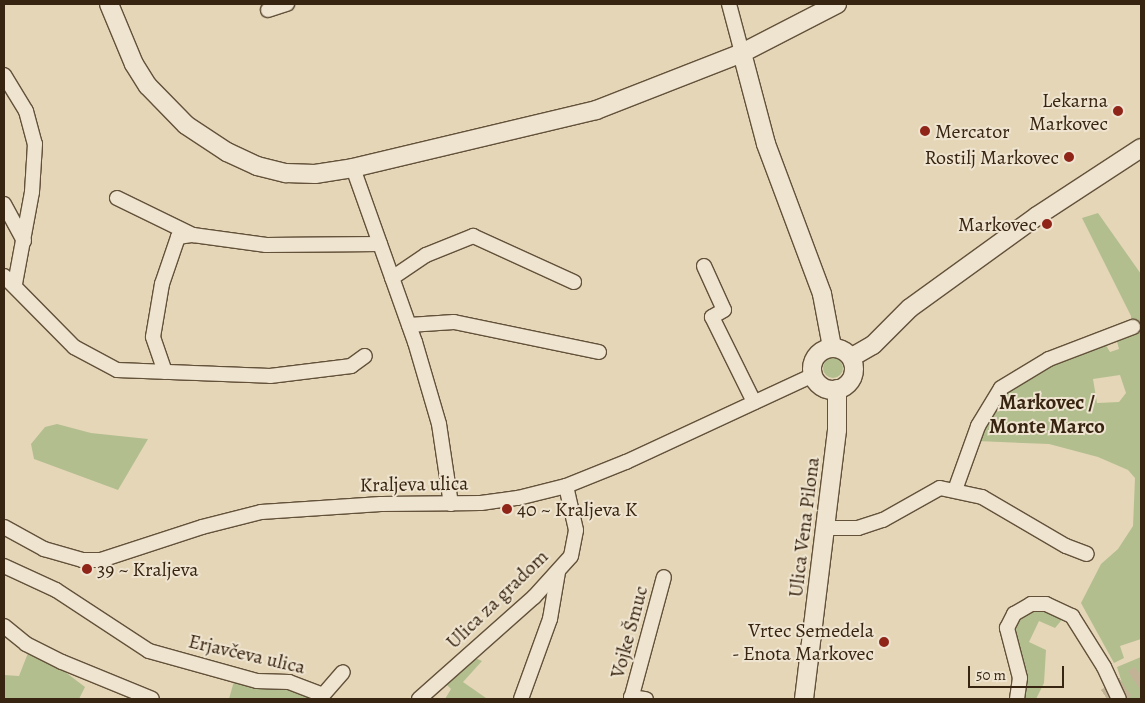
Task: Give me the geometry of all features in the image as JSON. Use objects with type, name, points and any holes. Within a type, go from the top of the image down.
[{"type":"street","points":[[109,4],[134,64],[148,86],[193,130],[256,166],[315,174],[354,168],[596,110],[742,52],[837,4]]},
{"type":"street","points":[[268,10],[287,4]]},
{"type":"street","points":[[729,4],[766,144],[816,278],[832,347]]},
{"type":"street","points":[[4,75],[26,111],[35,144],[32,192],[24,241],[9,280],[74,347],[116,370],[270,376],[351,366],[365,356]]},
{"type":"street","points":[[852,357],[884,336],[918,303],[1141,148]]},
{"type":"street","points":[[354,168],[408,325],[439,424],[451,504]]},
{"type":"street","points":[[117,198],[193,235]]},
{"type":"street","points":[[4,204],[24,241]]},
{"type":"street","points":[[165,372],[153,337],[162,284],[178,237],[193,235],[266,245],[380,244]]},
{"type":"street","points":[[392,278],[426,254],[473,236],[574,282]]},
{"type":"street","points":[[704,266],[724,310],[712,317],[754,402]]},
{"type":"street","points":[[408,325],[454,322],[599,352]]},
{"type":"street","points":[[955,490],[978,426],[1001,388],[1049,359],[1133,327]]},
{"type":"street","points":[[832,347],[852,357],[854,376],[837,389],[821,387],[813,375],[814,360],[822,351],[832,347]]},
{"type":"street","name":"Kraljeva ulica","points":[[4,527],[44,549],[82,560],[101,560],[202,527],[261,512],[381,504],[451,504],[518,498],[566,486],[626,462],[813,375]]},
{"type":"street","name":"Ulica Vena Pilona","points":[[804,699],[837,430],[837,389]]},
{"type":"street","name":"Ulica za gradom","points":[[419,699],[534,597],[571,556],[576,530],[566,486]]},
{"type":"street","points":[[825,528],[858,528],[883,520],[940,488],[982,497],[1066,546],[1088,554]]},
{"type":"street","name":"Erjavčeva ulica","points":[[4,566],[56,590],[149,651],[257,682],[289,682],[323,695],[343,672]]},
{"type":"street","points":[[521,699],[550,619],[558,571]]},
{"type":"street","name":"Vojke Šmuc","points":[[646,699],[631,698],[664,577]]},
{"type":"street","points":[[1018,699],[1020,678],[1007,628],[1014,614],[1031,604],[1046,604],[1072,616],[1104,667],[1119,699]]},
{"type":"street","points":[[4,626],[26,644],[152,699]]},
{"type":"green space","points":[[1098,213],[1141,274],[1141,639],[1120,646],[1124,658],[1114,663],[1081,603],[1101,564],[1118,549],[1133,526],[1135,478],[1128,470],[1098,457],[1049,444],[977,441],[1014,370],[1049,357],[1104,342],[1110,352],[1119,349],[1115,334],[1131,323],[1131,316],[1082,218]],"holes":[[[1120,375],[1126,393],[1119,402],[1097,403],[1093,379]]]},
{"type":"green space","points":[[833,358],[840,361],[843,368],[840,375],[833,378],[826,375],[823,368],[826,361]]},
{"type":"green space","points":[[57,424],[91,433],[148,439],[118,490],[34,459],[31,444],[45,427]]},
{"type":"green space","points":[[1032,609],[1051,609],[1065,616],[1055,628],[1039,621],[1029,642],[1046,650],[1044,683],[1036,699],[1023,699],[1025,679],[1013,629],[1022,616]]},
{"type":"green space","points":[[28,653],[56,665],[85,687],[79,699],[4,699],[4,675],[19,676]]},
{"type":"green space","points":[[471,656],[482,661],[463,682],[486,698],[445,699],[451,689],[443,681]]},
{"type":"green space","points":[[1141,657],[1141,699],[1127,699],[1117,667]]},
{"type":"green space","points":[[234,681],[287,687],[326,699],[229,699]]},
{"type":"tunnel","points":[[1107,699],[1141,676]]},
{"type":"place","name":"Lekarna Markovec","points":[[1118,111]]},
{"type":"place","name":"Mercator","points":[[925,131]]},
{"type":"place","name":"Rostilj Markovec","points":[[1069,157]]},
{"type":"place","name":"Markovec","points":[[1047,224]]},
{"type":"place","name":"40 ~ Kraljeva K","points":[[507,509]]},
{"type":"place","name":"39 ~ Kraljeva","points":[[87,569]]},
{"type":"place","name":"Vrtec Semedela - Enota Markovec","points":[[884,642]]},
{"type":"district","name":"Markovec / Monte Marco","points":[[1047,414]]}]
